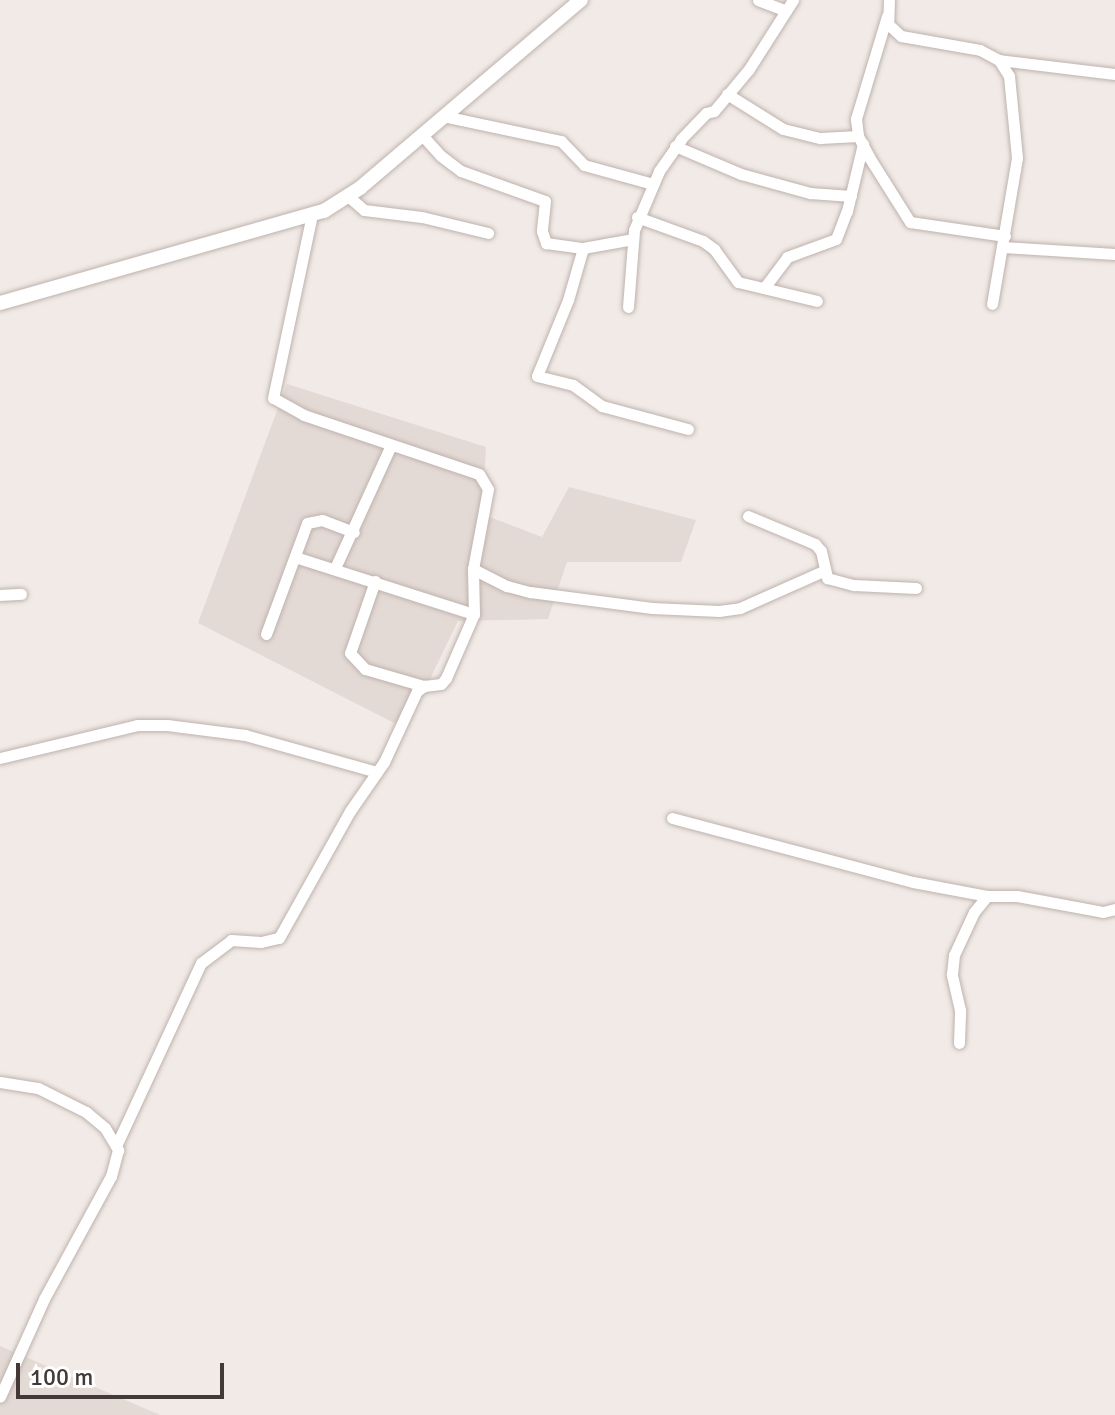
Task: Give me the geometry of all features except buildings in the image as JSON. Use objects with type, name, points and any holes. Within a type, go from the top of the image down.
[{"type":"street","points":[[0,303],[312,215],[348,196],[581,0]]},
{"type":"street","points":[[758,0],[786,11]]},
{"type":"street","points":[[628,307],[637,217],[653,184],[675,146],[706,113],[714,111],[749,69],[793,0]]},
{"type":"street","points":[[889,0],[856,119],[861,140],[910,222],[1004,241],[1115,254]]},
{"type":"street","points":[[887,15],[893,31],[901,36],[972,47],[999,60],[1115,74]]},
{"type":"street","points":[[992,304],[1004,241],[1016,146],[1009,76],[999,60]]},
{"type":"street","points":[[727,94],[783,129],[820,138],[861,140]]},
{"type":"street","points":[[443,116],[561,141],[584,165],[653,184]]},
{"type":"street","points":[[422,135],[441,156],[461,171],[541,197],[547,208],[542,231],[546,243],[583,248],[633,239]]},
{"type":"street","points":[[764,288],[787,257],[836,239],[851,196],[861,140]]},
{"type":"street","points":[[675,146],[741,174],[810,193],[851,196]]},
{"type":"street","points":[[348,196],[364,210],[422,217],[488,233]]},
{"type":"street","points":[[312,215],[273,398],[304,415],[479,474],[485,482],[487,504],[473,569],[474,614],[441,684],[424,686],[365,669],[350,653],[375,581]]},
{"type":"street","points":[[637,217],[689,233],[714,249],[738,282],[817,301]]},
{"type":"street","points":[[583,248],[568,300],[537,376],[573,385],[602,406],[688,429]]},
{"type":"street","points":[[335,568],[391,445]]},
{"type":"street","points":[[748,516],[815,544],[821,551],[823,571],[827,578],[836,582],[916,588]]},
{"type":"street","points":[[266,634],[307,523],[313,519],[354,532]]},
{"type":"street","points":[[295,557],[474,614]]},
{"type":"street","points":[[473,569],[507,586],[530,592],[652,608],[719,611],[740,608],[823,571]]},
{"type":"street","points":[[0,595],[21,594]]},
{"type":"street","points":[[116,1146],[201,963],[231,940],[261,942],[279,938],[350,811],[377,772],[417,691],[424,686]]},
{"type":"street","points":[[0,758],[137,725],[167,725],[245,735],[377,772]]},
{"type":"street","points":[[672,818],[913,882],[1103,912],[1115,909]]},
{"type":"street","points":[[959,1043],[960,1010],[952,974],[954,955],[974,912],[987,896]]},
{"type":"street","points":[[0,1082],[38,1088],[86,1112],[105,1128],[116,1146],[117,1160],[44,1299],[0,1397]]},
{"type":"shaded area","points":[[287,384],[486,447],[482,514],[542,537],[569,487],[696,520],[681,562],[567,562],[548,619],[458,621],[406,729],[198,623]]},
{"type":"shaded area","points":[[0,1346],[160,1415],[0,1415]]}]
